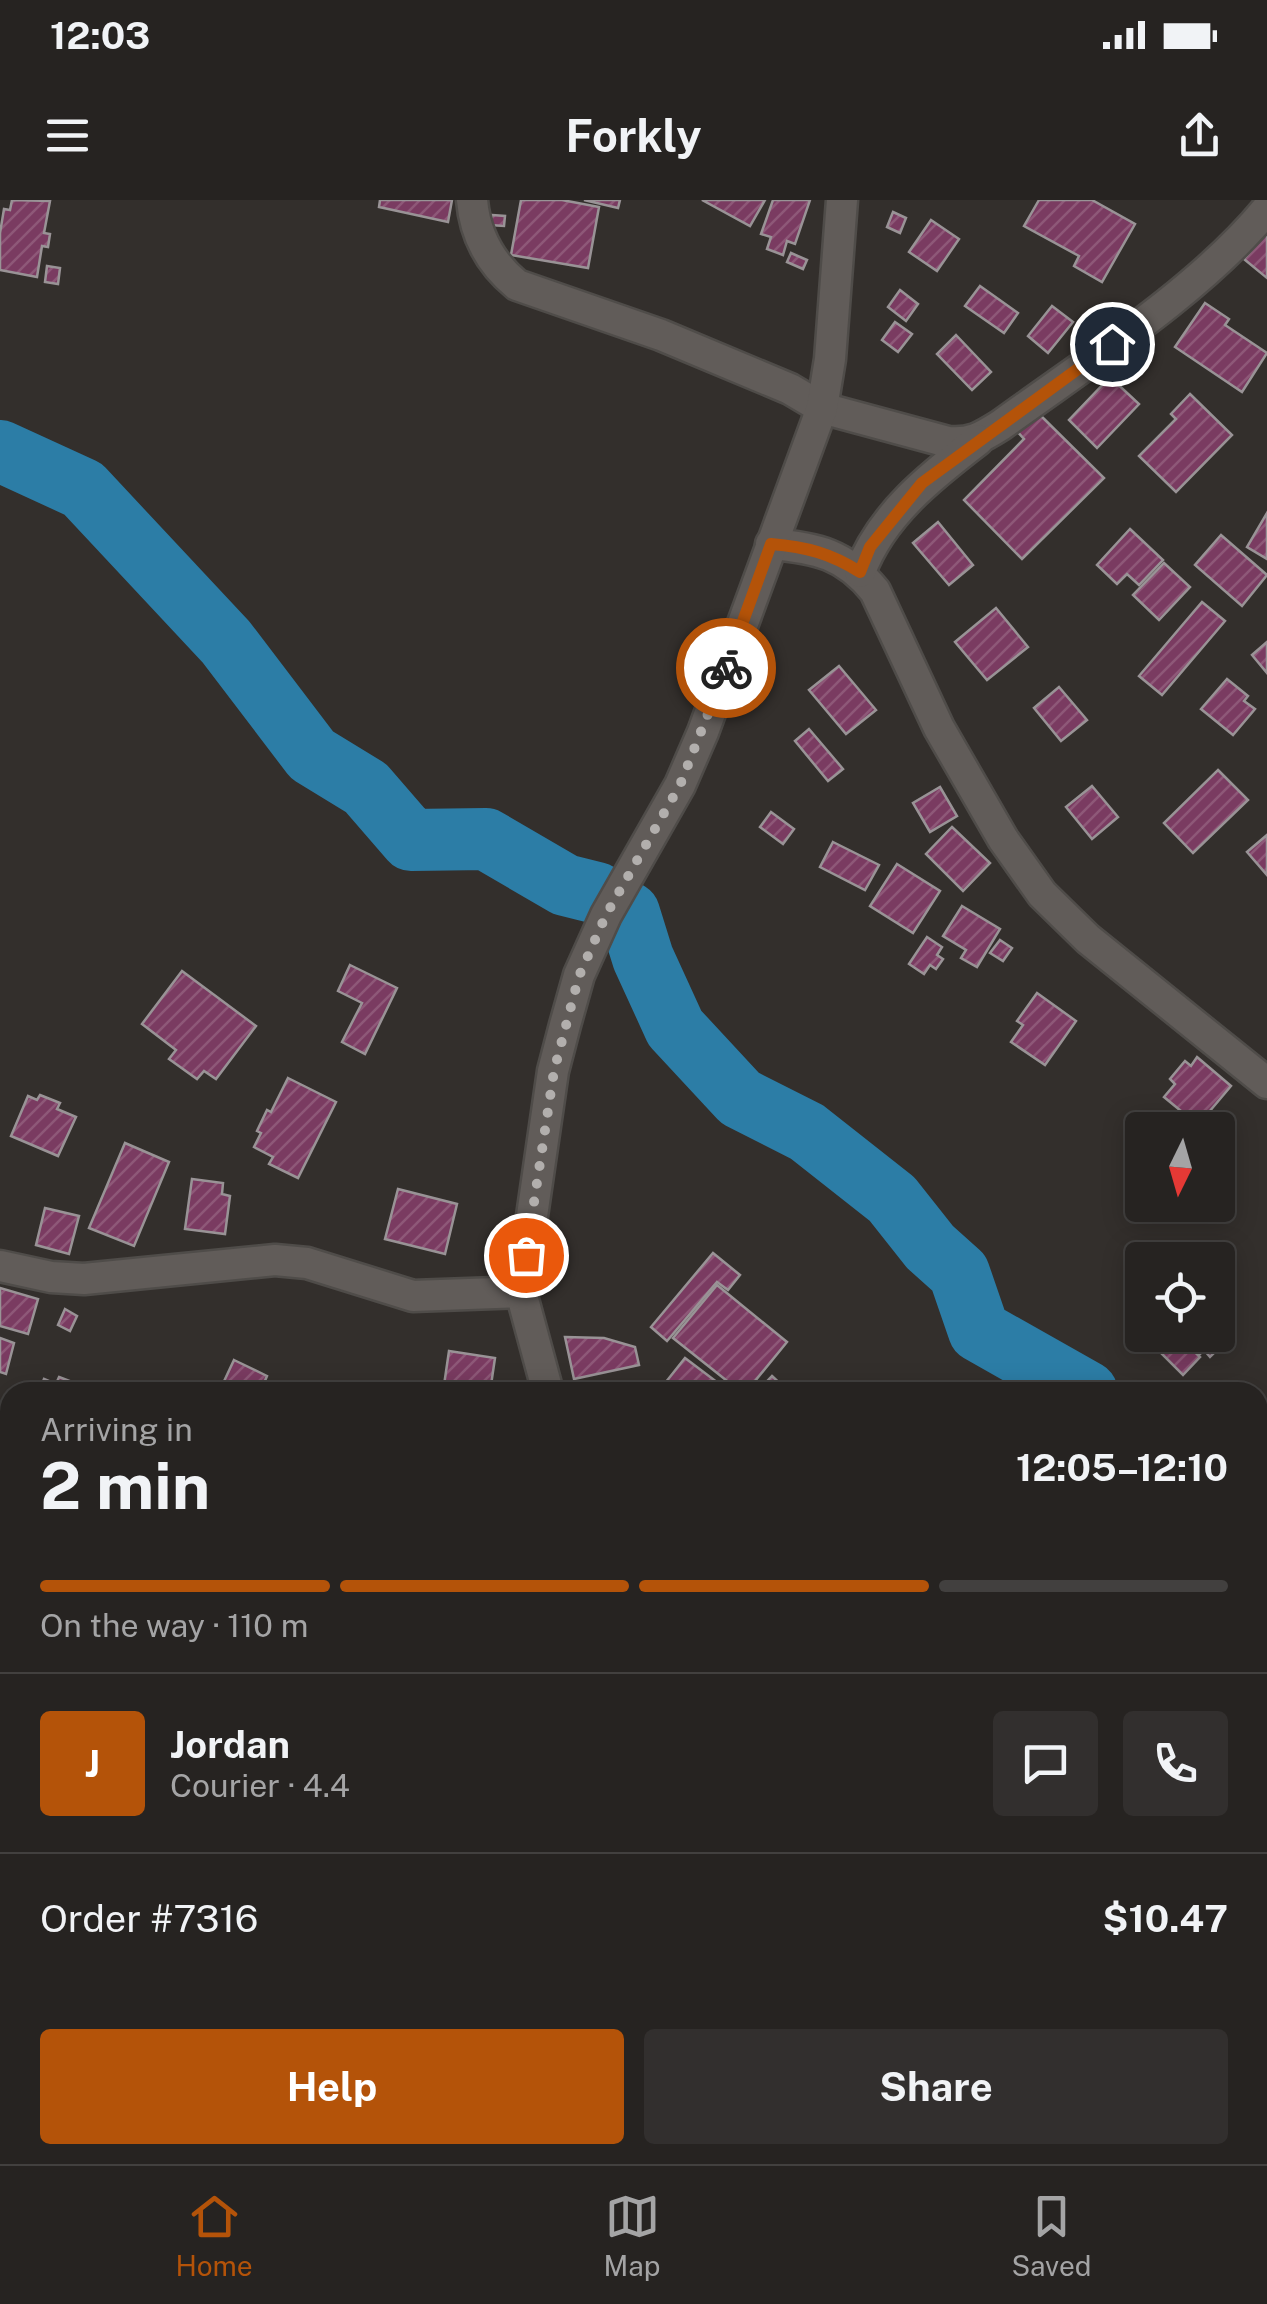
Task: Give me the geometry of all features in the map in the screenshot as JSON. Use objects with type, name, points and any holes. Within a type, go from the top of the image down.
[{"type":"street","points":[[472,200],[474,225],[483,245],[502,272],[518,285],[662,335],[790,390],[822,408],[948,442],[978,440]]},
{"type":"street","points":[[545,1382],[520,1292],[554,1071],[579,976],[606,915],[680,785],[703,732],[822,408],[830,359],[842,200]]},
{"type":"street","points":[[860,572],[870,547],[922,483],[1226,254],[1267,209]]},
{"type":"street","points":[[771,544],[809,548],[835,556],[860,572],[875,591],[939,728],[1002,839],[1042,894],[1088,939],[1267,1084]]},
{"type":"street","points":[[0,1266],[51,1277],[84,1279],[275,1260],[307,1263],[413,1296],[520,1292]]},
{"type":"building","points":[[12,200],[50,201],[44,233],[50,234],[48,247],[42,246],[37,277],[0,270],[4,209],[10,210]]},
{"type":"building","points":[[380,200],[452,200],[448,222],[379,207]]},
{"type":"building","points":[[521,200],[562,200],[599,207],[588,268],[511,255]]},
{"type":"building","points":[[584,200],[620,200],[618,208]]},
{"type":"building","points":[[702,200],[765,200],[750,226]]},
{"type":"building","points":[[773,200],[810,200],[795,244],[787,241],[783,255],[767,249],[771,237],[761,234]]},
{"type":"building","points":[[1039,200],[1092,200],[1135,224],[1102,282],[1074,266],[1079,256],[1024,226]]},
{"type":"building","points":[[893,212],[906,218],[900,233],[887,227]]},
{"type":"building","points":[[492,215],[505,216],[504,226],[490,225]]},
{"type":"building","points":[[931,220],[959,239],[937,271],[909,252]]},
{"type":"building","points":[[1267,232],[1267,278],[1244,259]]},
{"type":"building","points":[[791,253],[807,260],[803,269],[787,262]]},
{"type":"building","points":[[47,266],[60,268],[58,284],[45,282]]},
{"type":"building","points":[[980,286],[1018,313],[1004,333],[965,306]]},
{"type":"building","points":[[900,290],[918,304],[906,321],[888,307]]},
{"type":"building","points":[[1205,303],[1229,319],[1225,325],[1267,353],[1242,392],[1175,347]]},
{"type":"building","points":[[1052,306],[1073,322],[1048,353],[1028,336]]},
{"type":"building","points":[[895,322],[912,334],[898,352],[882,340]]},
{"type":"building","points":[[956,335],[991,372],[972,390],[937,354]]},
{"type":"building","points":[[1110,377],[1139,404],[1097,448],[1069,420]]},
{"type":"building","points":[[1190,394],[1232,435],[1176,492],[1139,456],[1176,419],[1171,414]]},
{"type":"building","points":[[1034,409],[1104,478],[1022,559],[964,500],[1024,439],[1015,429]]},
{"type":"building","points":[[1267,513],[1267,559],[1247,547]]},
{"type":"building","points":[[938,522],[973,565],[949,585],[913,543]]},
{"type":"building","points":[[1130,529],[1163,560],[1139,585],[1127,574],[1117,584],[1097,565]]},
{"type":"building","points":[[1221,535],[1267,575],[1242,606],[1195,565]]},
{"type":"building","points":[[1164,563],[1190,587],[1159,620],[1133,595]]},
{"type":"building","points":[[1202,602],[1225,621],[1162,695],[1139,676]]},
{"type":"building","points":[[996,608],[1028,647],[987,680],[955,642]]},
{"type":"building","points":[[1267,642],[1267,673],[1252,655]]},
{"type":"building","points":[[839,666],[876,710],[846,734],[809,690]]},
{"type":"building","points":[[1227,679],[1248,696],[1244,701],[1255,709],[1233,735],[1201,709]]},
{"type":"building","points":[[1059,687],[1087,720],[1061,741],[1034,708]]},
{"type":"building","points":[[809,729],[843,769],[828,781],[795,741]]},
{"type":"building","points":[[1218,770],[1248,800],[1193,853],[1164,823]]},
{"type":"building","points":[[1092,786],[1118,817],[1092,839],[1066,807]]},
{"type":"building","points":[[940,787],[957,816],[930,832],[913,803]]},
{"type":"building","points":[[771,812],[794,829],[783,844],[760,827]]},
{"type":"building","points":[[952,827],[990,863],[963,891],[926,854]]},
{"type":"building","points":[[1267,835],[1267,875],[1247,852]]},
{"type":"building","points":[[833,842],[879,865],[865,890],[820,867]]},
{"type":"building","points":[[897,864],[940,891],[913,933],[870,906]]},
{"type":"building","points":[[962,906],[1000,929],[977,967],[961,958],[966,950],[943,936]]},
{"type":"building","points":[[927,937],[942,947],[937,955],[943,959],[936,969],[930,965],[924,974],[909,964]]},
{"type":"building","points":[[1000,940],[1012,948],[1003,961],[990,953]]},
{"type":"building","points":[[350,965],[397,988],[365,1054],[342,1042],[362,1003],[338,991]]},
{"type":"building","points":[[182,971],[256,1026],[216,1079],[204,1071],[197,1079],[169,1059],[176,1050],[142,1024]]},
{"type":"building","points":[[1037,993],[1076,1021],[1045,1065],[1011,1042],[1023,1025],[1017,1021]]},
{"type":"building","points":[[1197,1057],[1231,1086],[1209,1112],[1182,1112],[1164,1097],[1175,1084],[1170,1079],[1185,1061],[1191,1066]]},
{"type":"building","points":[[288,1078],[336,1102],[298,1178],[269,1164],[273,1157],[254,1147],[267,1110],[271,1112]]},
{"type":"building","points":[[40,1095],[60,1103],[57,1109],[76,1117],[58,1156],[11,1136],[28,1096],[37,1100]]},
{"type":"building","points":[[125,1143],[169,1162],[134,1246],[89,1228]]},
{"type":"building","points":[[192,1179],[223,1183],[222,1194],[230,1196],[225,1234],[185,1229]]},
{"type":"building","points":[[398,1189],[457,1204],[445,1254],[385,1239]]},
{"type":"building","points":[[45,1208],[79,1216],[69,1254],[36,1245]]},
{"type":"building","points":[[713,1253],[740,1275],[728,1290],[717,1282],[667,1341],[651,1327]]},
{"type":"building","points":[[717,1285],[787,1342],[754,1382],[728,1382],[673,1338]]},
{"type":"building","points":[[0,1288],[38,1299],[28,1334],[0,1326]]},
{"type":"building","points":[[65,1309],[77,1316],[70,1331],[58,1325]]},
{"type":"building","points":[[565,1337],[604,1338],[635,1347],[639,1365],[574,1379]]},
{"type":"building","points":[[0,1338],[14,1343],[6,1374],[0,1372]]},
{"type":"building","points":[[449,1351],[495,1358],[491,1382],[444,1382]]},
{"type":"building","points":[[1160,1352],[1195,1352],[1200,1357],[1183,1375]]},
{"type":"building","points":[[685,1358],[717,1382],[666,1382]]},
{"type":"building","points":[[234,1360],[267,1376],[264,1382],[224,1382]]},
{"type":"waterway","points":[[0,451],[83,489],[226,642],[312,755],[366,788],[411,840],[486,839],[565,885],[597,893],[629,913],[643,958],[675,1028],[740,1098],[807,1132],[892,1199],[930,1247],[959,1273],[979,1331],[1069,1382]]},
{"type":"way so far","points":[[526,1255],[554,1071],[579,976],[606,915],[680,785],[726,668]]},
{"type":"route","points":[[726,668],[771,544],[809,548],[835,556],[860,572],[870,547],[922,483],[1112,344]]}]
